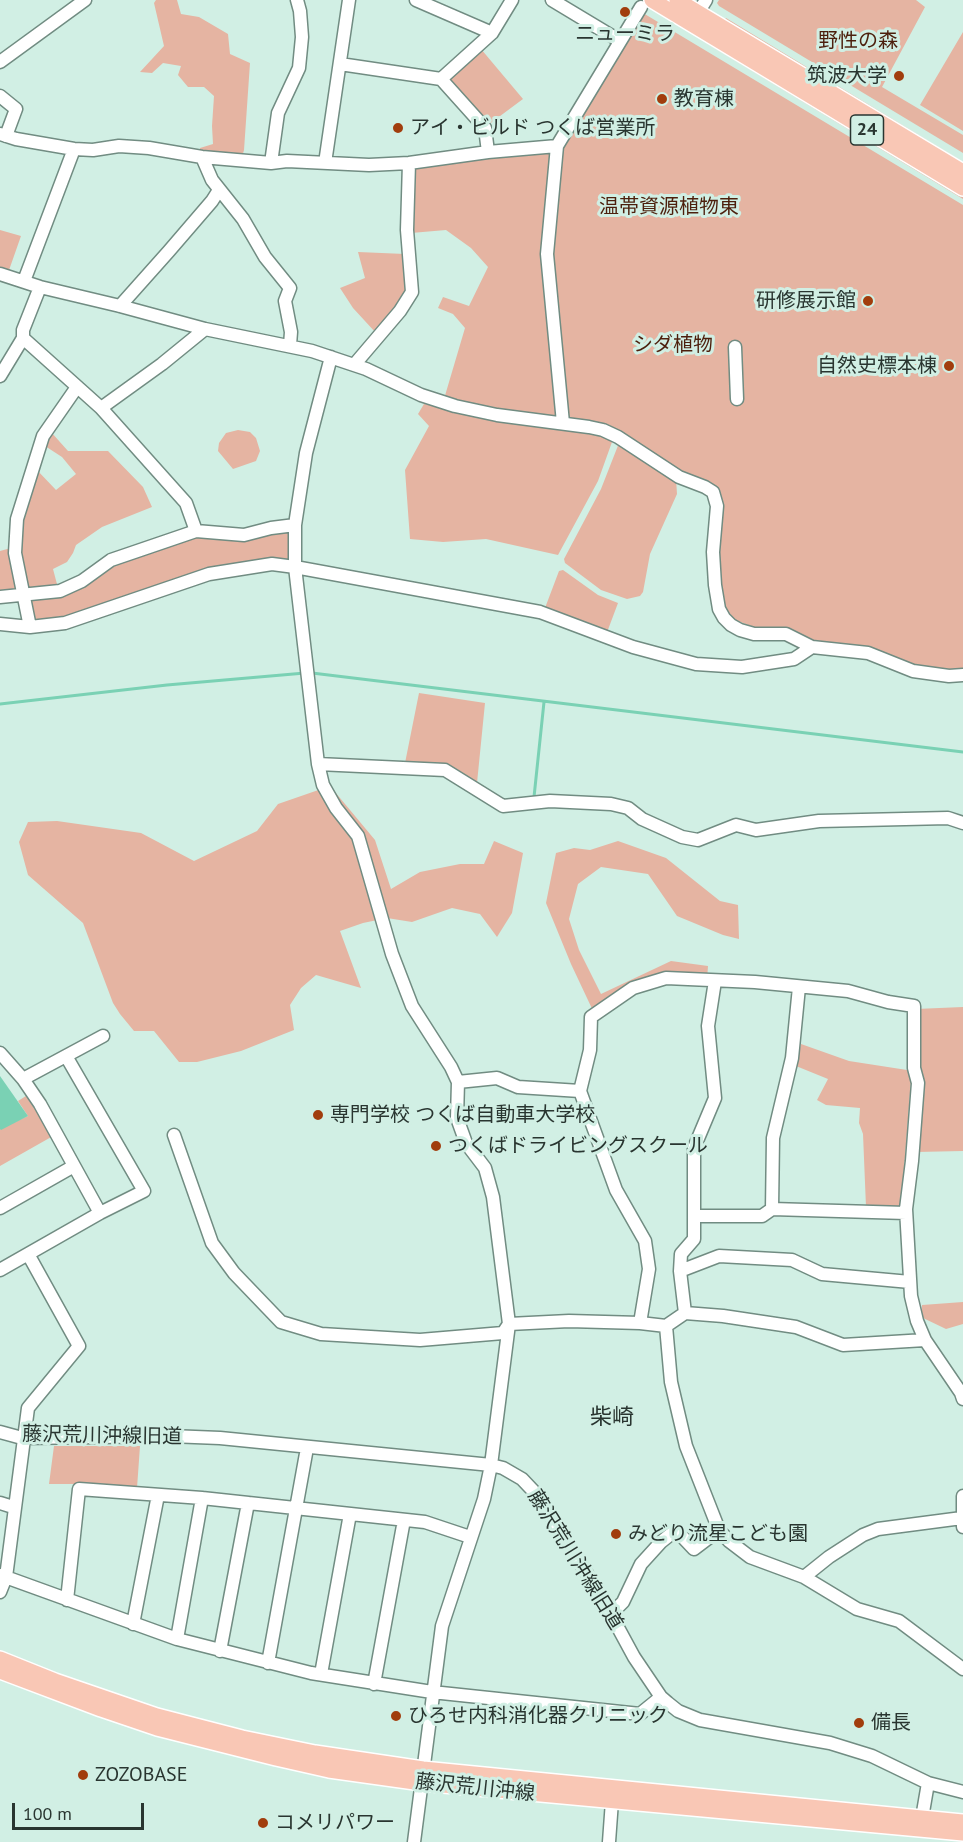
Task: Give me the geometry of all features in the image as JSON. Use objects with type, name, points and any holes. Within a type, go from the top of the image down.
[{"type":"main road","name":"24","points":[[677,0],[963,172]]},
{"type":"main road","name":"24","points":[[647,4],[698,12],[963,188]]},
{"type":"main road","name":"藤沢荒川沖線","points":[[0,1659],[101,1698],[201,1728],[423,1776],[612,1801],[963,1833]]},
{"type":"main road","name":"藤沢荒川沖線","points":[[0,1671],[101,1710],[203,1740],[329,1770],[963,1821]]},
{"type":"street","points":[[0,62],[85,0]]},
{"type":"street","points":[[271,163],[278,112],[299,68],[302,38],[297,0]]},
{"type":"street","points":[[325,163],[349,0]]},
{"type":"street","points":[[416,0],[492,33]]},
{"type":"street","points":[[441,79],[492,33],[512,0]]},
{"type":"street","points":[[552,0],[620,41]]},
{"type":"street","points":[[563,423],[547,254],[557,146],[620,41],[647,4]]},
{"type":"street","points":[[340,64],[441,79],[485,128],[488,152]]},
{"type":"street","points":[[0,96],[16,109],[3,135],[74,149],[93,150],[119,146],[271,163],[287,161],[369,165],[410,163],[488,152],[557,146]]},
{"type":"street","points":[[24,282],[74,149]]},
{"type":"street","points":[[202,157],[212,180],[243,219],[265,257],[290,288],[285,301],[291,332],[290,345]]},
{"type":"street","points":[[354,364],[400,311],[412,292],[407,230],[410,163]]},
{"type":"street","points":[[120,306],[212,201],[219,190]]},
{"type":"street","points":[[0,274],[40,287],[205,330],[290,345],[354,364],[421,395],[455,406],[497,415],[589,427],[618,437],[669,471],[713,492],[717,506],[713,569],[717,601],[724,618],[740,630],[754,634],[786,634],[812,647],[868,653],[913,671],[950,676],[963,675]]},
{"type":"street","points":[[0,376],[23,338],[23,330],[40,287]]},
{"type":"street","points":[[102,408],[205,330]]},
{"type":"street","points":[[23,338],[102,408],[186,503],[196,531]]},
{"type":"street","points":[[735,347],[737,399]]},
{"type":"street","points":[[331,357],[306,453],[295,525],[295,567],[318,764],[323,785],[336,808],[358,836],[392,954],[412,1006],[458,1082],[457,1118],[466,1143],[485,1168],[493,1197],[509,1324],[484,1499],[442,1626],[414,1842]]},
{"type":"street","points":[[30,627],[15,553],[18,519],[46,428],[77,387]]},
{"type":"street","points":[[0,597],[60,591],[82,581],[111,560],[196,531],[244,535],[295,525]]},
{"type":"street","points":[[0,624],[30,627],[65,623],[209,574],[272,564],[540,612],[633,647],[696,664],[742,667],[794,659],[812,647]]},
{"type":"street","points":[[318,764],[445,770],[503,806],[550,801],[611,804],[628,808],[642,819],[682,837],[698,840],[736,825],[756,830],[819,821],[948,818],[963,824]]},
{"type":"street","points":[[640,1323],[649,1269],[645,1242],[616,1190],[580,1091],[590,1050],[591,1017],[633,988],[666,978],[755,982],[848,992],[914,1006],[914,1068],[918,1083],[906,1213],[910,1282],[917,1321],[925,1340],[963,1399]]},
{"type":"street","points":[[686,1313],[680,1271],[681,1254],[694,1239],[694,1148],[715,1098],[708,1026],[715,981]]},
{"type":"street","points":[[772,1209],[773,1138],[792,1058],[799,987]]},
{"type":"street","points":[[23,1079],[103,1036]]},
{"type":"street","points":[[0,1053],[23,1079],[100,1213]]},
{"type":"street","points":[[0,1270],[100,1213],[144,1191],[66,1056]]},
{"type":"street","points":[[458,1082],[497,1078],[518,1087],[580,1091]]},
{"type":"street","points":[[174,1135],[212,1243],[234,1274],[281,1322],[321,1334],[420,1340],[503,1333],[509,1324]]},
{"type":"street","points":[[0,1208],[74,1166]]},
{"type":"street","points":[[695,1216],[762,1216],[772,1209],[906,1213]]},
{"type":"street","points":[[0,1592],[28,1408],[79,1346],[28,1254]]},
{"type":"street","points":[[680,1271],[719,1256],[792,1260],[822,1274],[910,1282]]},
{"type":"street","points":[[509,1324],[569,1321],[666,1326],[686,1313],[796,1327],[843,1345],[925,1340]]},
{"type":"street","points":[[666,1326],[671,1382],[686,1446],[718,1530],[750,1557],[804,1577],[857,1609],[899,1621],[963,1669]]},
{"type":"street","name":"藤沢荒川沖線旧道","points":[[0,1432],[22,1438],[170,1436],[220,1438],[490,1465],[516,1474],[540,1498],[611,1614],[634,1657],[661,1697],[678,1711],[700,1720],[830,1743],[872,1756],[928,1783],[963,1792]]},
{"type":"street","points":[[268,1663],[307,1448]]},
{"type":"street","points":[[67,1600],[80,1489],[202,1498],[425,1522],[470,1537]]},
{"type":"street","points":[[134,1624],[158,1495]]},
{"type":"street","points":[[804,1577],[829,1557],[863,1535],[878,1529],[963,1523],[963,1496]]},
{"type":"street","points":[[177,1639],[202,1498]]},
{"type":"street","points":[[0,1503],[14,1507]]},
{"type":"street","points":[[220,1651],[248,1503]]},
{"type":"street","points":[[321,1674],[350,1514]]},
{"type":"street","points":[[374,1684],[404,1520]]},
{"type":"street","points":[[611,1614],[622,1602],[641,1564],[661,1542],[676,1530],[694,1549],[718,1530]]},
{"type":"street","points":[[3,1576],[177,1639],[268,1663],[374,1684],[640,1714],[661,1697]]},
{"type":"street","points":[[922,1818],[928,1783]]},
{"type":"street","points":[[609,1842],[612,1801]]},
{"type":"green space","points":[[156,0],[177,0],[181,14],[199,17],[228,34],[230,54],[250,63],[242,157],[200,153],[200,148],[213,144],[214,96],[204,87],[188,87],[178,75],[181,66],[163,63],[152,73],[140,72],[164,46],[154,3]]},
{"type":"green space","name":"野性の森","points":[[719,0],[916,0],[925,7],[882,87],[963,135],[963,153],[719,6],[717,3]]},
{"type":"green space","points":[[643,13],[963,205],[963,669],[954,672],[915,668],[762,630],[735,620],[721,602],[717,574],[721,504],[605,427],[566,417],[551,253],[563,143]]},
{"type":"green space","points":[[726,18],[963,162],[963,166],[723,21]]},
{"type":"green space","points":[[963,32],[963,131],[920,105]]},
{"type":"green space","points":[[710,41],[963,194],[963,199],[708,44]]},
{"type":"green space","points":[[481,49],[523,99],[488,125],[449,82],[449,78]]},
{"type":"green space","points":[[550,151],[553,153],[543,254],[558,416],[556,419],[499,412],[444,399],[465,328],[453,314],[438,308],[443,297],[469,306],[488,267],[471,248],[446,230],[411,233],[414,168]]},
{"type":"green space","points":[[0,230],[21,236],[8,273],[0,271]]},
{"type":"green space","points":[[358,252],[405,254],[409,291],[376,333],[353,308],[340,288],[365,278]]},
{"type":"green space","points":[[424,404],[599,434],[612,442],[598,481],[558,555],[486,539],[443,542],[410,539],[405,470],[429,426],[418,414]]},
{"type":"green space","points":[[238,430],[250,432],[256,438],[260,451],[256,461],[233,469],[218,451],[219,443],[226,433]]},
{"type":"green space","points":[[51,432],[68,451],[108,451],[143,487],[152,507],[102,527],[76,545],[67,562],[53,569],[58,588],[29,591],[18,552],[20,525],[36,469],[56,490],[76,474],[62,457],[45,446]]},
{"type":"green space","points":[[619,443],[676,479],[677,494],[650,554],[643,592],[640,596],[627,599],[601,590],[565,563],[564,559],[601,489]]},
{"type":"green space","points":[[290,530],[292,560],[269,561],[62,620],[33,621],[29,600],[104,567],[191,536]]},
{"type":"green space","points":[[11,548],[19,591],[0,592],[0,551]]},
{"type":"green space","points":[[563,570],[598,595],[618,603],[606,635],[545,608],[559,571]]},
{"type":"green space","points":[[419,693],[485,703],[477,783],[455,768],[405,763]]},
{"type":"green space","points":[[330,786],[375,840],[391,889],[420,872],[460,864],[484,864],[494,841],[523,853],[512,913],[497,937],[480,914],[452,908],[412,922],[387,918],[340,931],[361,988],[316,975],[301,988],[290,1005],[294,1030],[241,1051],[197,1062],[179,1062],[154,1031],[134,1031],[120,1014],[113,1003],[83,923],[28,875],[19,842],[28,822],[57,821],[141,833],[194,861],[257,831],[278,804]]},
{"type":"green space","points":[[618,841],[666,858],[720,901],[738,905],[739,939],[723,935],[677,916],[648,874],[601,867],[578,884],[569,919],[579,950],[601,994],[671,961],[708,966],[707,980],[651,982],[595,1015],[546,903],[556,853],[574,848],[590,850]]},
{"type":"green space","points":[[963,1007],[963,1151],[916,1152],[916,1009]]},
{"type":"green space","points":[[801,1044],[849,1061],[907,1070],[911,1080],[901,1208],[866,1207],[863,1134],[859,1123],[860,1108],[826,1105],[817,1100],[828,1079],[796,1066]]},
{"type":"green space","points":[[26,1096],[53,1136],[0,1166],[0,1129],[28,1116],[18,1101]]},
{"type":"green space","points":[[963,1302],[963,1324],[946,1329],[921,1317],[922,1305]]},
{"type":"green space","points":[[54,1446],[140,1446],[137,1488],[49,1484]]},
{"type":"shaded area","points":[[0,1076],[28,1116],[1,1130],[0,1129]]},
{"type":"waterway","points":[[0,704],[167,685],[305,673]]},
{"type":"waterway","points":[[312,673],[963,752]]},
{"type":"waterway","points":[[534,797],[544,702]]},
{"type":"place","name":"ニューミラ","points":[[625,12]]},
{"type":"place","name":"筑波大学","points":[[899,76]]},
{"type":"place","name":"教育棟","points":[[662,99]]},
{"type":"place","name":"アイ・ビルド つくば営業所","points":[[398,128]]},
{"type":"place","name":"研修展示館","points":[[868,301]]},
{"type":"place","name":"自然史標本棟","points":[[949,366]]},
{"type":"place","name":"専門学校 つくば自動車大学校","points":[[318,1115]]},
{"type":"place","name":"つくばドライビングスクール","points":[[436,1146]]},
{"type":"place","name":"みどり流星こども園","points":[[616,1534]]},
{"type":"place","name":"ひろせ内科消化器クリニック","points":[[396,1716]]},
{"type":"place","name":"備長","points":[[859,1723]]},
{"type":"place","name":"ZOZOBASE","points":[[83,1775]]},
{"type":"place","name":"コメリパワー","points":[[263,1823]]},
{"type":"district","name":"柴崎","points":[[612,1418]]},
{"type":"park label","name":"温帯資源植物東","points":[[669,207]]},
{"type":"park label","name":"シダ植物","points":[[673,345]]}]
